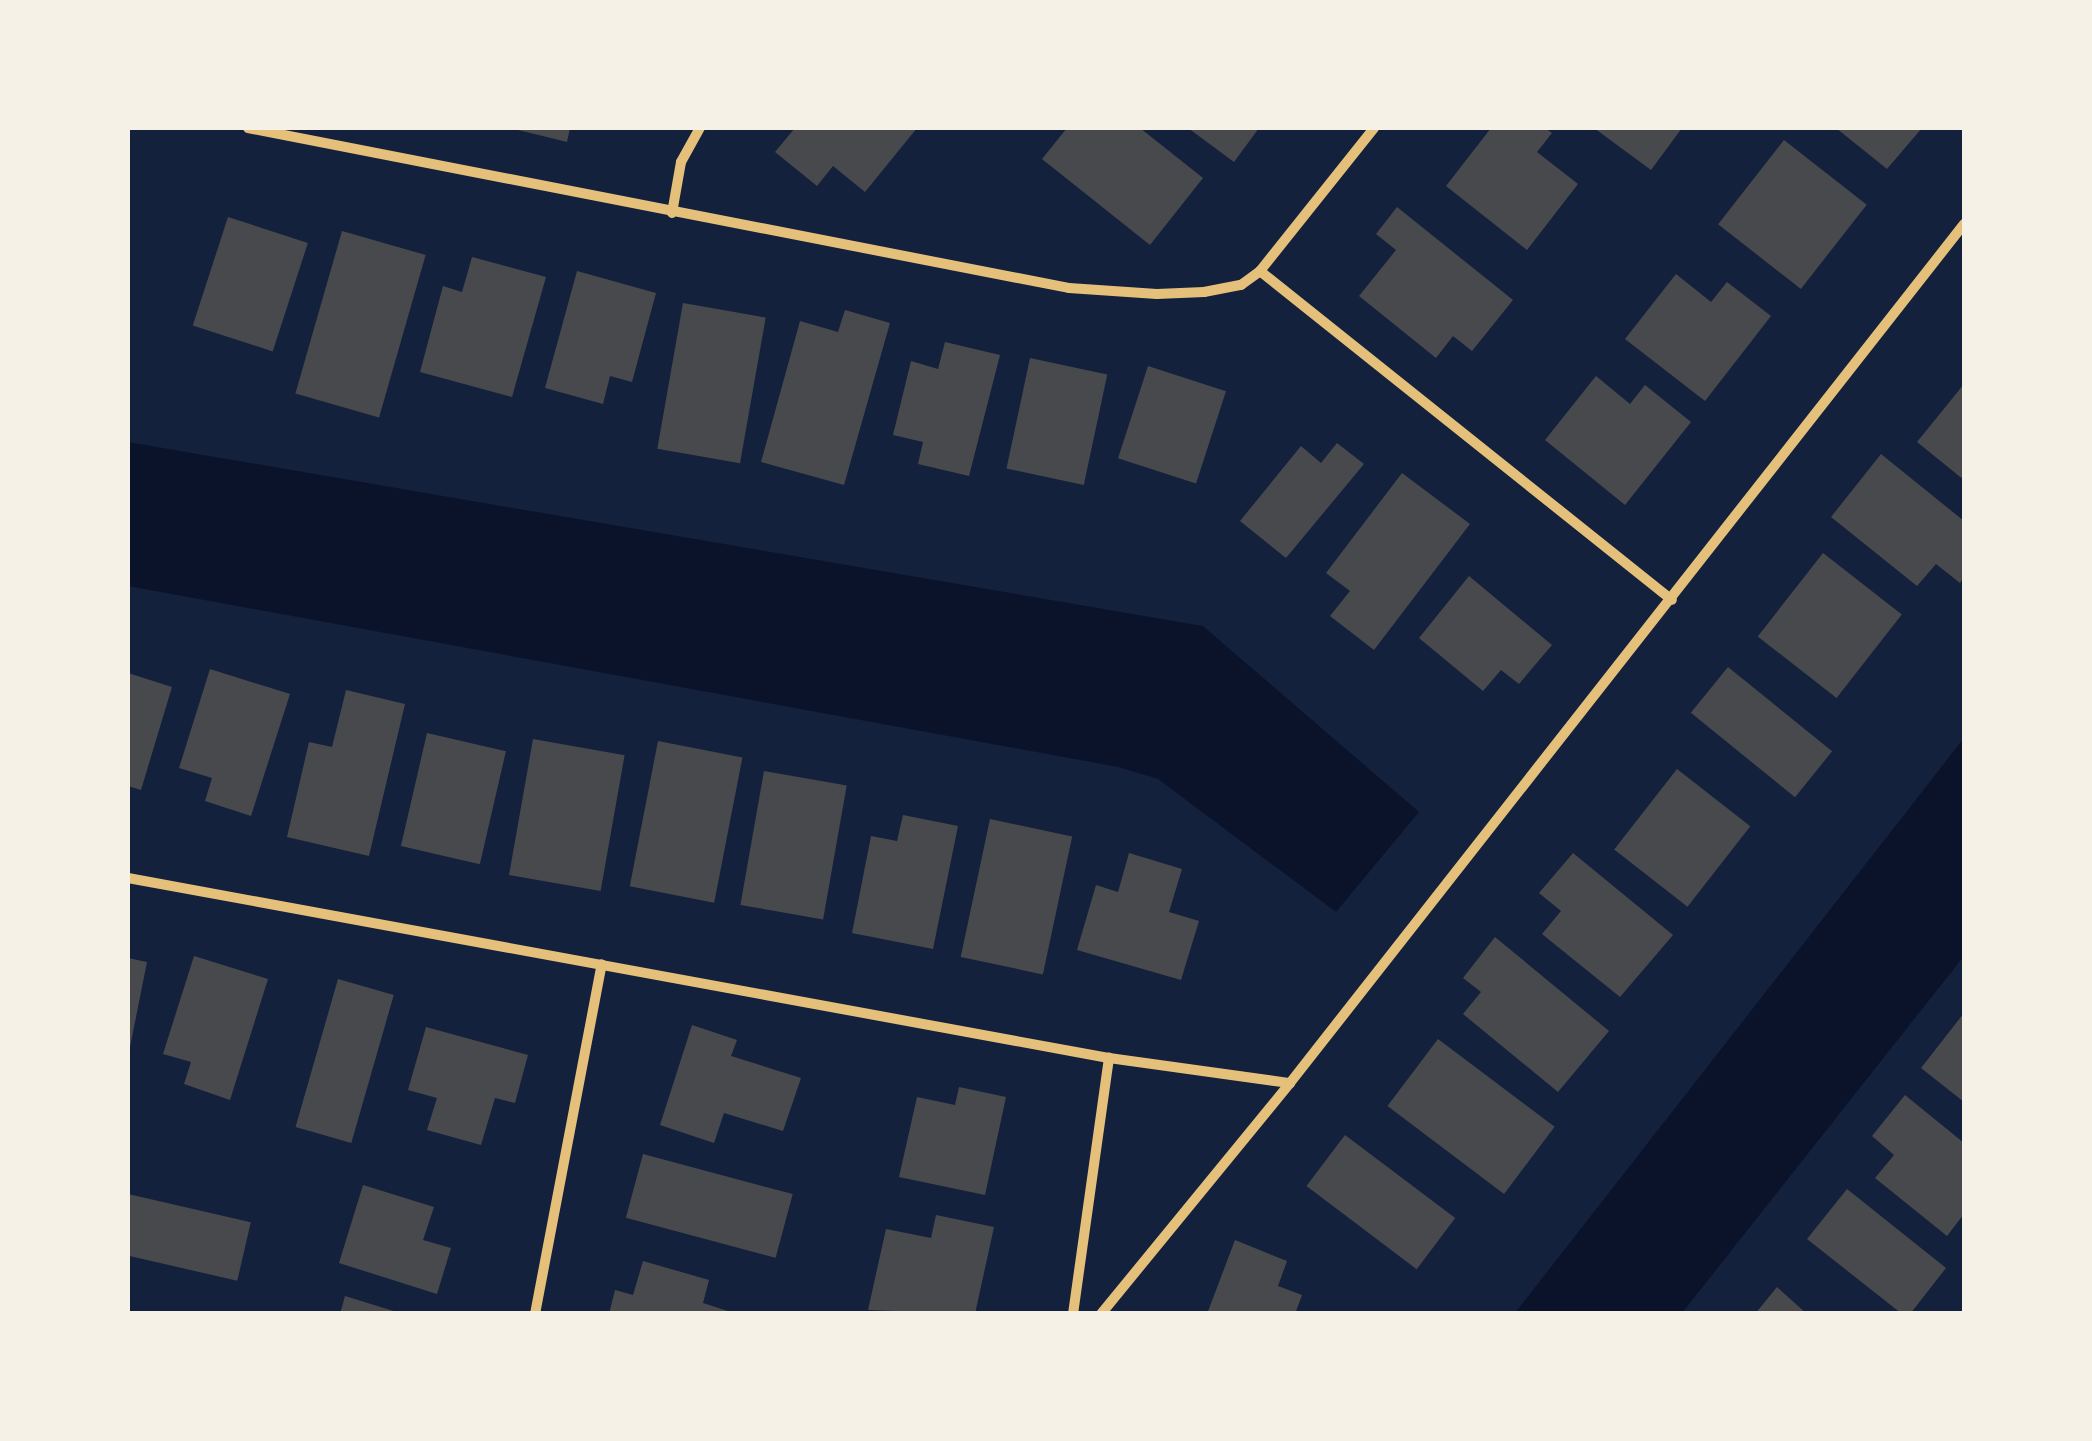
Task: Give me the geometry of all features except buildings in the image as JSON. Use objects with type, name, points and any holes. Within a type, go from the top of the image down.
[{"type":"street","points":[[248,128],[1069,288],[1157,294],[1204,292],[1241,285],[1260,271],[1374,128]]},
{"type":"street","points":[[672,213],[681,162],[700,128]]},
{"type":"street","points":[[1100,1314],[1290,1082],[1964,224]]},
{"type":"street","points":[[1260,271],[1672,600]]},
{"type":"street","points":[[128,878],[1109,1058],[1290,1082]]},
{"type":"street","points":[[535,1314],[602,964]]},
{"type":"street","points":[[1073,1314],[1109,1058]]},
{"type":"water","points":[[128,442],[1203,626],[1419,812],[1336,912],[1158,779],[1118,767],[128,586]]},
{"type":"water","points":[[1964,738],[1964,956],[1682,1313],[1515,1313]]}]
